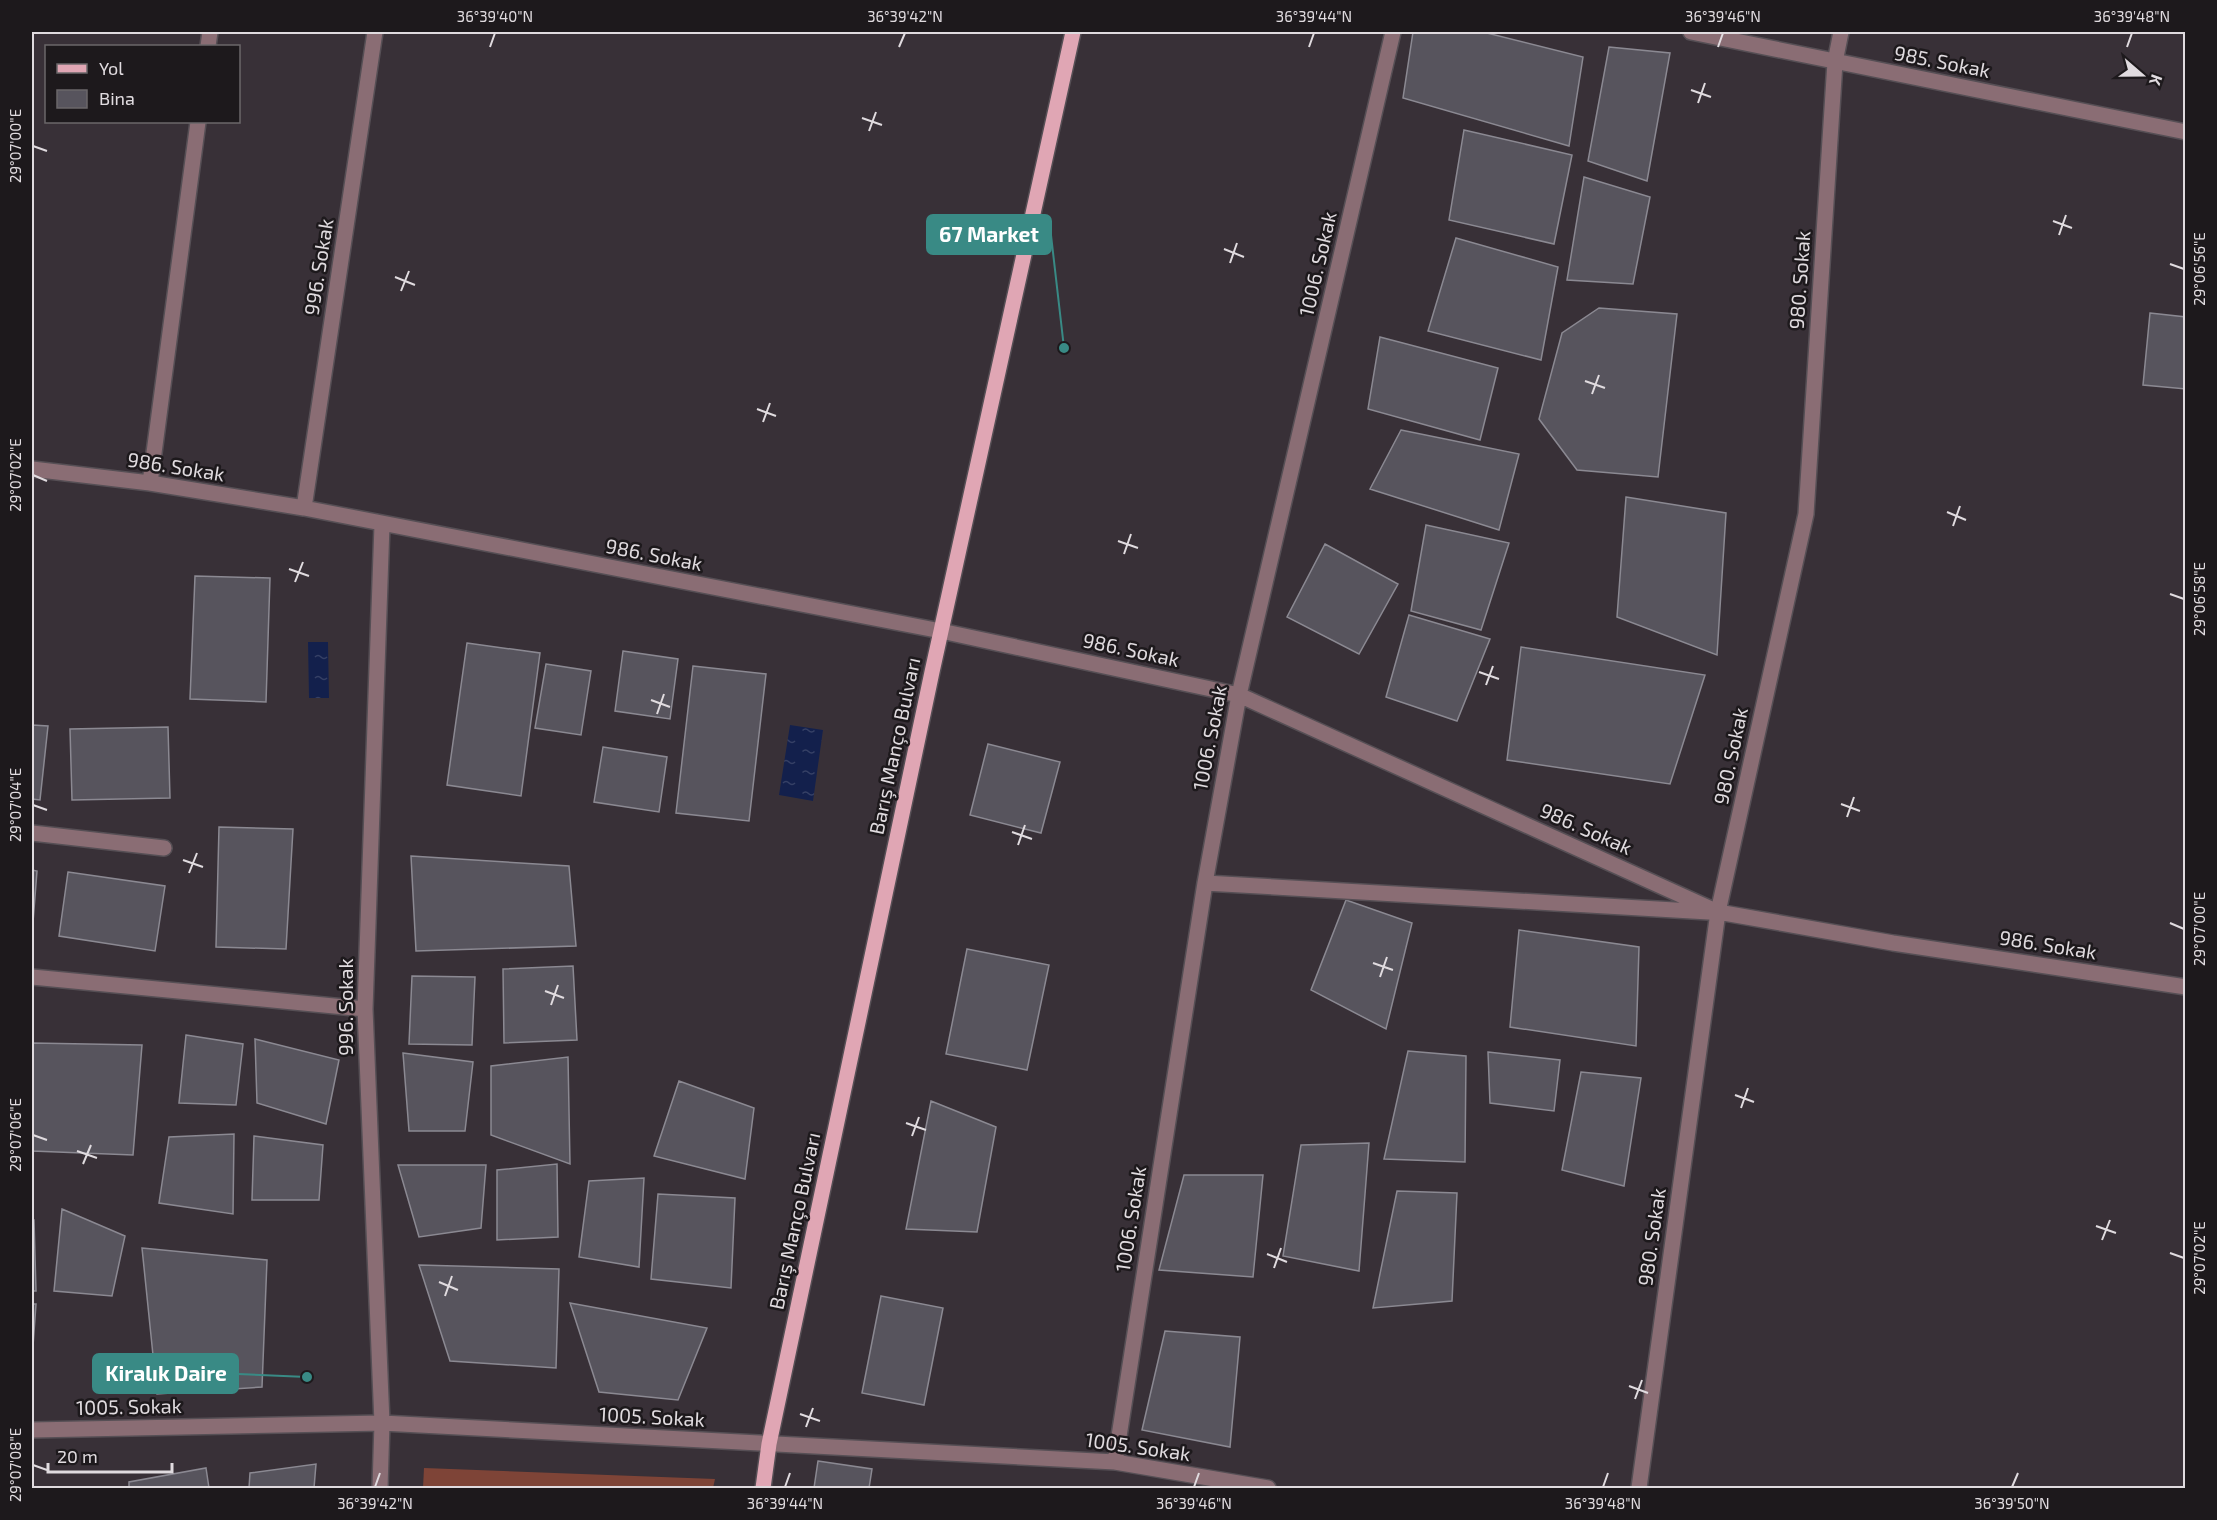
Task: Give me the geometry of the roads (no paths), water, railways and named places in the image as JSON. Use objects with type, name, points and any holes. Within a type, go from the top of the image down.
[{"type":"main road","name":"Barış Manço Bulvarı","points":[[761,1488],[941,631],[1073,32]]},
{"type":"street","name":"996. Sokak","points":[[304,508],[375,32]]},
{"type":"street","name":"1006. Sokak","points":[[1115,1462],[1204,883],[1239,695],[1393,32]]},
{"type":"street","name":"985. Sokak","points":[[1691,32],[2186,132]]},
{"type":"street","name":"980. Sokak","points":[[1639,1488],[1718,912],[1806,514],[1835,62],[1840,32]]},
{"type":"street","points":[[150,483],[198,123]]},
{"type":"street","name":"986. Sokak","points":[[32,469],[150,483],[304,508],[382,525],[941,631],[1239,695],[1718,912],[1893,943],[2186,987]]},
{"type":"street","name":"996. Sokak","points":[[380,1488],[382,1423],[365,1009],[382,525]]},
{"type":"street","points":[[32,833],[164,848]]},
{"type":"street","points":[[1204,883],[1718,912]]},
{"type":"street","points":[[32,977],[365,1009]]},
{"type":"street","name":"1005. Sokak","points":[[32,1430],[382,1423],[1115,1462],[1268,1488]]},
{"type":"water","points":[[308,642],[328,642],[329,698],[309,698]]},
{"type":"water","points":[[790,725],[823,730],[813,801],[779,795]]},
{"type":"place","name":"67 Market","points":[[1064,348]]},
{"type":"place","name":"Kiralık Daire","points":[[307,1377]]}]
